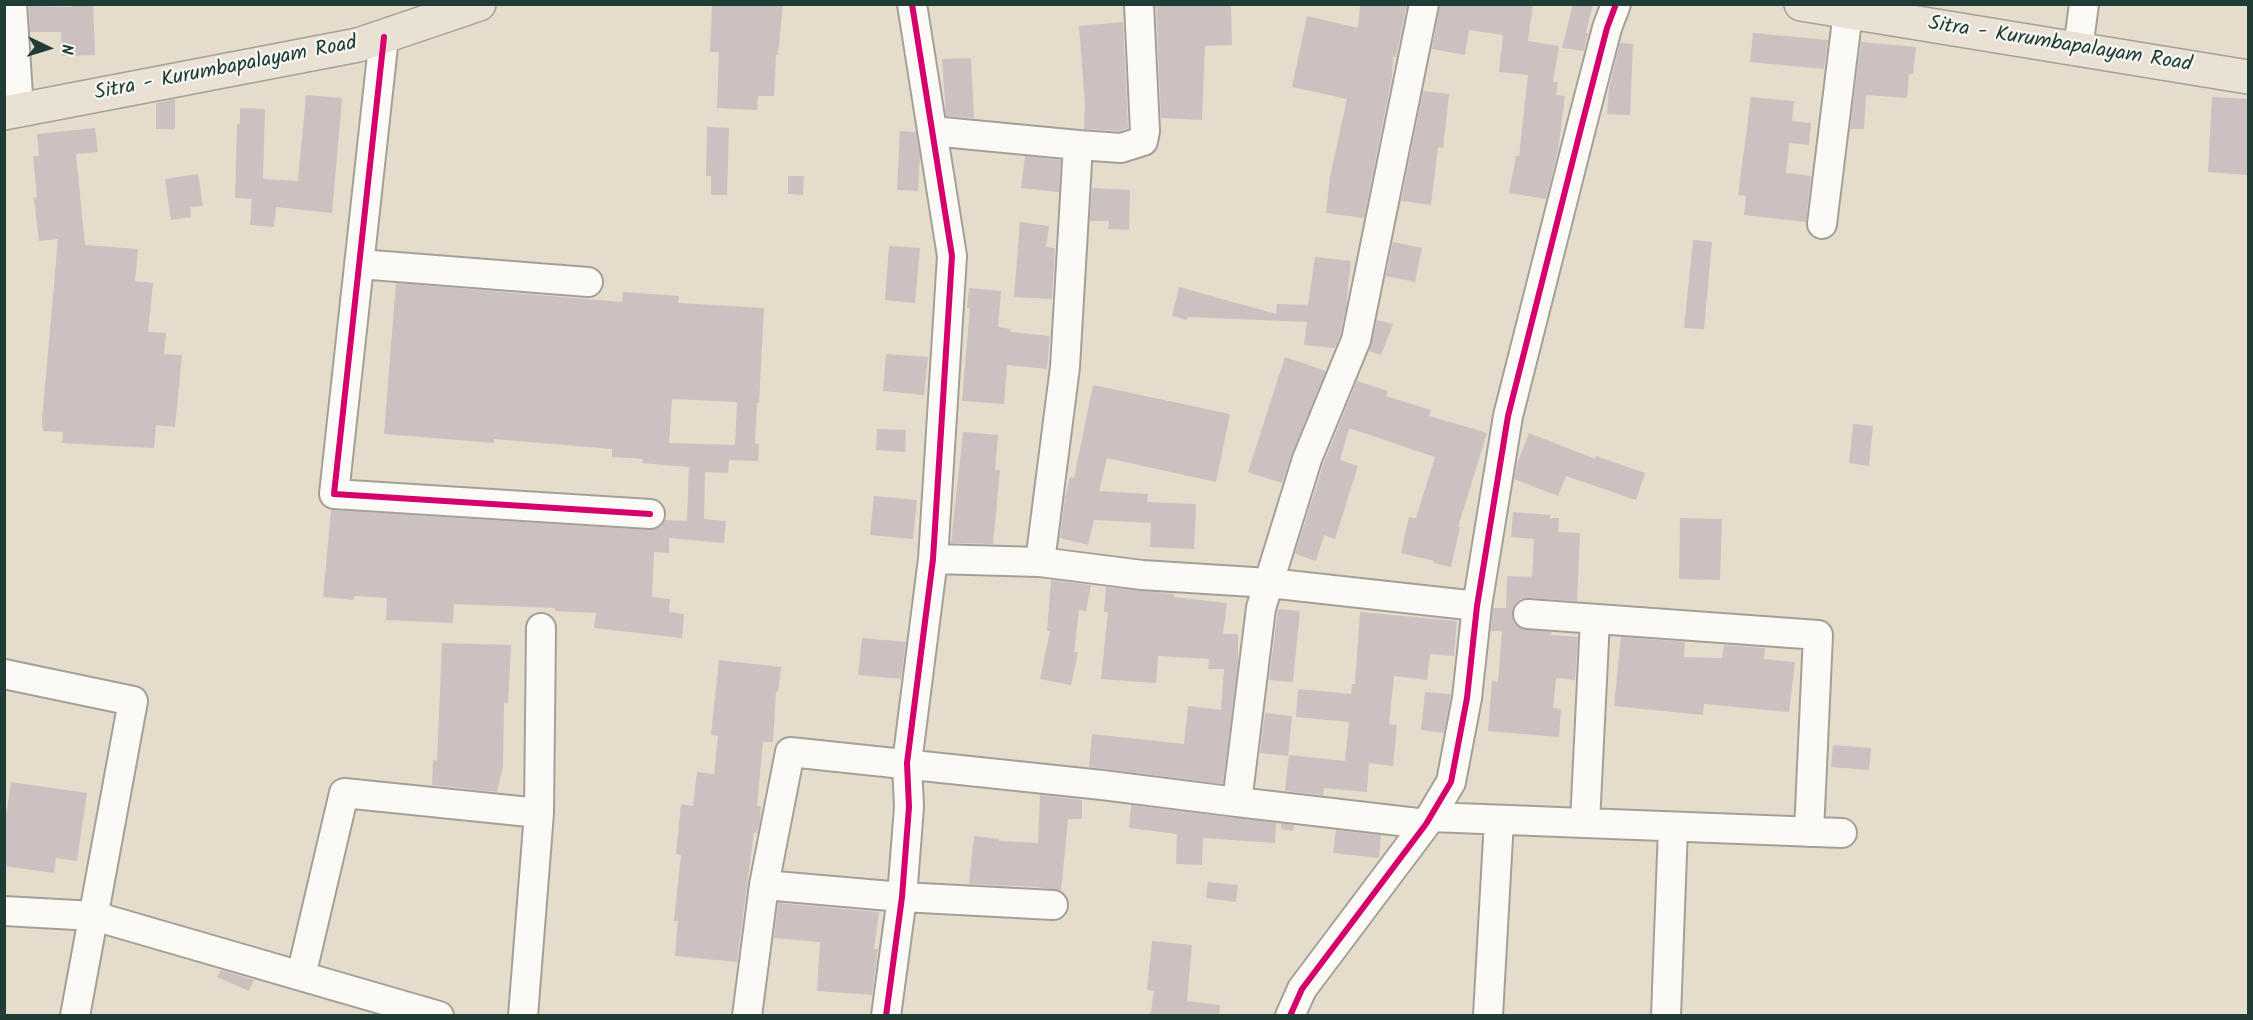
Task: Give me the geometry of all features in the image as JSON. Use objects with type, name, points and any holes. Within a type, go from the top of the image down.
[{"type":"main road","name":"Sitra - Kurumbapalayam Road","points":[[12,112],[358,45],[384,37],[444,10],[479,4]]},
{"type":"main road","name":"Sitra - Kurumbapalayam Road","points":[[1801,4],[2248,77]]},
{"type":"street","points":[[12,4],[12,112]]},
{"type":"street","points":[[886,1016],[902,897],[909,807],[907,763],[933,559],[952,256],[912,4]]},
{"type":"street","points":[[932,130],[1121,148],[1143,141],[1139,4]]},
{"type":"street","points":[[1238,802],[1261,608],[1307,459],[1356,340],[1424,4]]},
{"type":"street","points":[[1290,1016],[1302,989],[1428,821],[1451,782],[1459,747],[1477,606],[1508,416],[1607,28],[1616,4]]},
{"type":"street","points":[[2078,49],[2084,4]]},
{"type":"street","points":[[1822,224],[1848,12]]},
{"type":"street","points":[[384,37],[334,494],[650,514]]},
{"type":"street","points":[[1040,562],[1065,367],[1078,145]]},
{"type":"street","points":[[359,264],[588,282]]},
{"type":"street","points":[[933,559],[1040,562],[1142,575],[1269,583],[1477,606]]},
{"type":"street","points":[[1528,614],[1818,635],[1809,832]]},
{"type":"street","points":[[1585,823],[1595,619]]},
{"type":"street","points":[[523,1016],[540,813],[541,628]]},
{"type":"street","points":[[4,674],[133,701],[75,1016]]},
{"type":"street","points":[[747,1016],[764,885],[790,752],[1428,821],[1499,820],[1842,833]]},
{"type":"street","points":[[301,976],[344,793],[540,813]]},
{"type":"street","points":[[1488,1016],[1499,820]]},
{"type":"street","points":[[1666,1016],[1673,827]]},
{"type":"street","points":[[764,885],[902,897],[1053,905]]},
{"type":"street","points":[[4,911],[94,916],[439,1016]]},
{"type":"building","points":[[72,4],[93,4],[95,55],[62,56],[61,32],[30,32],[29,6],[72,7]]},
{"type":"building","points":[[712,4],[783,4],[778,55],[776,55],[774,96],[758,96],[757,110],[717,108],[719,52],[710,52]]},
{"type":"building","points":[[1156,4],[1231,4],[1232,45],[1205,46],[1202,120],[1161,118]]},
{"type":"building","points":[[1360,4],[1407,4],[1396,57],[1393,57],[1392,77],[1364,218],[1326,213],[1330,177],[1347,99],[1292,87],[1307,16],[1358,28]]},
{"type":"building","points":[[1440,4],[1533,4],[1528,41],[1559,46],[1553,82],[1558,82],[1556,95],[1565,96],[1558,151],[1546,199],[1509,193],[1516,156],[1519,156],[1528,75],[1499,72],[1503,35],[1469,30],[1465,55],[1432,49]]},
{"type":"building","points":[[1573,4],[1593,4],[1584,51],[1562,48]]},
{"type":"building","points":[[1123,22],[1128,128],[1119,131],[1084,129],[1085,103],[1079,26]]},
{"type":"building","points":[[1753,33],[1828,40],[1824,69],[1750,62]]},
{"type":"building","points":[[1861,42],[1916,47],[1913,74],[1909,74],[1907,98],[1866,95],[1864,129],[1850,129]]},
{"type":"building","points":[[1620,43],[1633,44],[1630,115],[1607,114],[1609,88]]},
{"type":"building","points":[[971,58],[974,118],[946,116],[942,59]]},
{"type":"building","points":[[1423,91],[1449,94],[1443,148],[1438,147],[1431,205],[1401,201]]},
{"type":"building","points":[[306,95],[342,98],[332,213],[276,207],[274,227],[250,225],[252,199],[235,198],[237,124],[240,124],[240,108],[265,109],[263,179],[298,181]]},
{"type":"building","points":[[1751,97],[1794,101],[1792,121],[1811,123],[1809,145],[1789,143],[1786,173],[1811,176],[1806,222],[1744,215],[1746,196],[1738,195]]},
{"type":"building","points":[[2212,97],[2248,99],[2248,175],[2208,172]]},
{"type":"building","points":[[175,99],[175,129],[156,129],[156,103]]},
{"type":"building","points":[[707,127],[729,128],[727,195],[711,195],[711,176],[706,176]]},
{"type":"building","points":[[95,128],[98,152],[76,154],[85,245],[138,249],[135,281],[153,283],[148,332],[166,333],[164,354],[182,355],[175,427],[156,425],[154,448],[62,443],[63,432],[43,431],[42,420],[58,239],[39,241],[34,198],[37,197],[33,156],[39,156],[37,134]]},
{"type":"building","points":[[900,131],[916,132],[920,156],[918,191],[897,190]]},
{"type":"building","points":[[1025,156],[1061,160],[1059,192],[1021,188]]},
{"type":"building","points":[[198,174],[203,206],[190,207],[191,217],[171,220],[165,179]]},
{"type":"building","points":[[788,176],[804,176],[803,195],[788,194]]},
{"type":"building","points":[[1092,188],[1130,190],[1129,230],[1108,229],[1109,221],[1090,221]]},
{"type":"building","points":[[1020,222],[1049,226],[1046,247],[1055,248],[1052,299],[1014,297]]},
{"type":"building","points":[[1693,240],[1712,242],[1704,329],[1684,328]]},
{"type":"building","points":[[1393,242],[1422,248],[1415,282],[1386,276]]},
{"type":"building","points":[[889,246],[920,248],[915,303],[885,300]]},
{"type":"building","points":[[1315,257],[1351,261],[1346,308],[1335,348],[1304,345],[1307,322],[1188,317],[1187,320],[1172,316],[1179,287],[1276,314],[1277,304],[1308,305]]},
{"type":"building","points":[[396,283],[622,302],[623,292],[679,296],[678,303],[764,308],[755,443],[759,444],[758,461],[729,460],[728,473],[705,472],[704,519],[726,521],[724,543],[669,538],[669,553],[654,552],[652,597],[670,599],[669,612],[684,614],[682,638],[594,628],[596,613],[555,611],[555,608],[454,604],[453,623],[386,620],[387,598],[354,596],[354,600],[323,597],[331,510],[649,530],[658,528],[665,520],[687,521],[689,467],[642,463],[643,459],[612,457],[612,449],[494,439],[494,443],[384,434]],"holes":[[[672,399],[737,402],[735,445],[669,443]]]},
{"type":"building","points":[[969,288],[1001,291],[998,327],[1011,329],[1010,332],[1050,336],[1047,369],[1007,365],[1004,404],[962,401],[970,308],[967,308]]},
{"type":"building","points":[[1377,320],[1393,324],[1381,355],[1369,351]]},
{"type":"building","points":[[886,354],[928,357],[924,395],[883,391]]},
{"type":"building","points":[[1285,357],[1326,371],[1282,483],[1248,472]]},
{"type":"building","points":[[1357,381],[1388,391],[1386,396],[1431,410],[1429,416],[1487,433],[1458,527],[1460,527],[1451,567],[1401,553],[1409,517],[1416,518],[1435,457],[1349,428],[1340,460],[1358,466],[1335,539],[1324,535],[1316,561],[1295,554],[1323,465]]},
{"type":"building","points":[[1093,385],[1230,414],[1216,482],[1107,458],[1099,491],[1148,494],[1147,502],[1196,504],[1194,549],[1150,547],[1151,523],[1094,520],[1088,545],[1060,538],[1065,497],[1070,477],[1074,478]]},
{"type":"building","points":[[1853,424],[1873,426],[1869,466],[1849,463]]},
{"type":"building","points":[[877,429],[906,430],[905,452],[876,450]]},
{"type":"building","points":[[963,432],[998,435],[995,470],[1000,470],[993,544],[951,543]]},
{"type":"building","points":[[1529,433],[1595,459],[1596,456],[1645,473],[1636,500],[1566,476],[1558,496],[1514,479]]},
{"type":"building","points":[[874,496],[917,500],[913,539],[870,535]]},
{"type":"building","points":[[1513,512],[1551,515],[1549,518],[1559,518],[1558,532],[1580,533],[1577,601],[1520,599],[1512,612],[1513,621],[1519,628],[1552,632],[1551,635],[1578,637],[1575,680],[1556,678],[1553,708],[1561,709],[1559,737],[1488,731],[1492,681],[1498,682],[1502,631],[1491,631],[1493,608],[1506,608],[1507,576],[1532,577],[1534,539],[1511,537]]},
{"type":"building","points":[[1680,518],[1722,519],[1720,580],[1679,579]]},
{"type":"building","points":[[1051,580],[1091,585],[1086,611],[1079,610],[1074,652],[1078,652],[1071,685],[1040,679],[1050,631],[1047,631]]},
{"type":"building","points":[[1106,587],[1174,594],[1174,597],[1227,603],[1223,634],[1238,634],[1238,662],[1223,784],[1089,767],[1092,734],[1184,744],[1188,706],[1221,710],[1224,669],[1208,669],[1209,659],[1158,656],[1156,683],[1101,679],[1108,612],[1104,612]]},
{"type":"building","points":[[1278,609],[1300,611],[1293,682],[1269,680]]},
{"type":"building","points":[[1360,612],[1457,621],[1454,656],[1430,654],[1427,680],[1394,676],[1389,724],[1397,725],[1393,766],[1369,763],[1367,792],[1324,788],[1323,795],[1285,791],[1289,755],[1345,761],[1349,722],[1296,717],[1298,689],[1351,694],[1352,684],[1355,684]]},
{"type":"building","points":[[1621,637],[1685,642],[1684,657],[1722,658],[1724,645],[1765,648],[1764,659],[1795,662],[1789,712],[1704,704],[1703,715],[1614,706]]},
{"type":"building","points":[[862,638],[906,642],[901,679],[858,675]]},
{"type":"building","points":[[442,643],[511,645],[508,703],[504,703],[503,767],[497,792],[432,785],[433,760],[437,761]]},
{"type":"building","points":[[719,660],[781,667],[778,692],[776,691],[773,742],[763,742],[757,806],[761,806],[760,822],[757,833],[754,832],[737,962],[675,956],[678,921],[674,921],[681,855],[676,854],[681,804],[693,806],[697,772],[714,774],[718,736],[711,735]]},
{"type":"building","points":[[1425,692],[1451,694],[1444,733],[1421,730]]},
{"type":"building","points":[[1265,713],[1292,716],[1288,756],[1260,753]]},
{"type":"building","points":[[1833,745],[1871,748],[1869,770],[1831,767]]},
{"type":"building","points":[[11,782],[87,793],[77,861],[56,858],[54,873],[4,866],[4,830]]},
{"type":"building","points":[[1040,795],[1082,800],[1082,819],[1068,819],[1061,891],[1037,887],[969,884],[974,836],[999,839],[999,841],[1038,843]]},
{"type":"building","points":[[1131,805],[1294,825],[1293,831],[1281,829],[1281,824],[1276,823],[1275,843],[1203,838],[1202,865],[1176,864],[1177,834],[1129,828]]},
{"type":"building","points":[[1336,830],[1381,835],[1379,858],[1333,853]]},
{"type":"building","points":[[1208,882],[1238,885],[1236,902],[1206,898]]},
{"type":"building","points":[[778,903],[879,912],[874,949],[878,949],[872,995],[817,991],[820,942],[774,938]]},
{"type":"building","points":[[1152,941],[1192,945],[1187,1001],[1220,1005],[1219,1016],[1150,1016],[1154,991],[1147,990]]},
{"type":"building","points":[[221,970],[254,980],[249,991],[217,977]]},
{"type":"cycle path","points":[[886,1016],[902,897],[909,807],[907,763],[933,559],[952,256],[912,4]]},
{"type":"cycle path","points":[[1290,1016],[1302,989],[1426,824],[1451,782],[1467,698],[1477,606],[1508,416],[1607,28],[1616,4]]},
{"type":"cycle path","points":[[384,37],[334,494],[650,514]]}]
